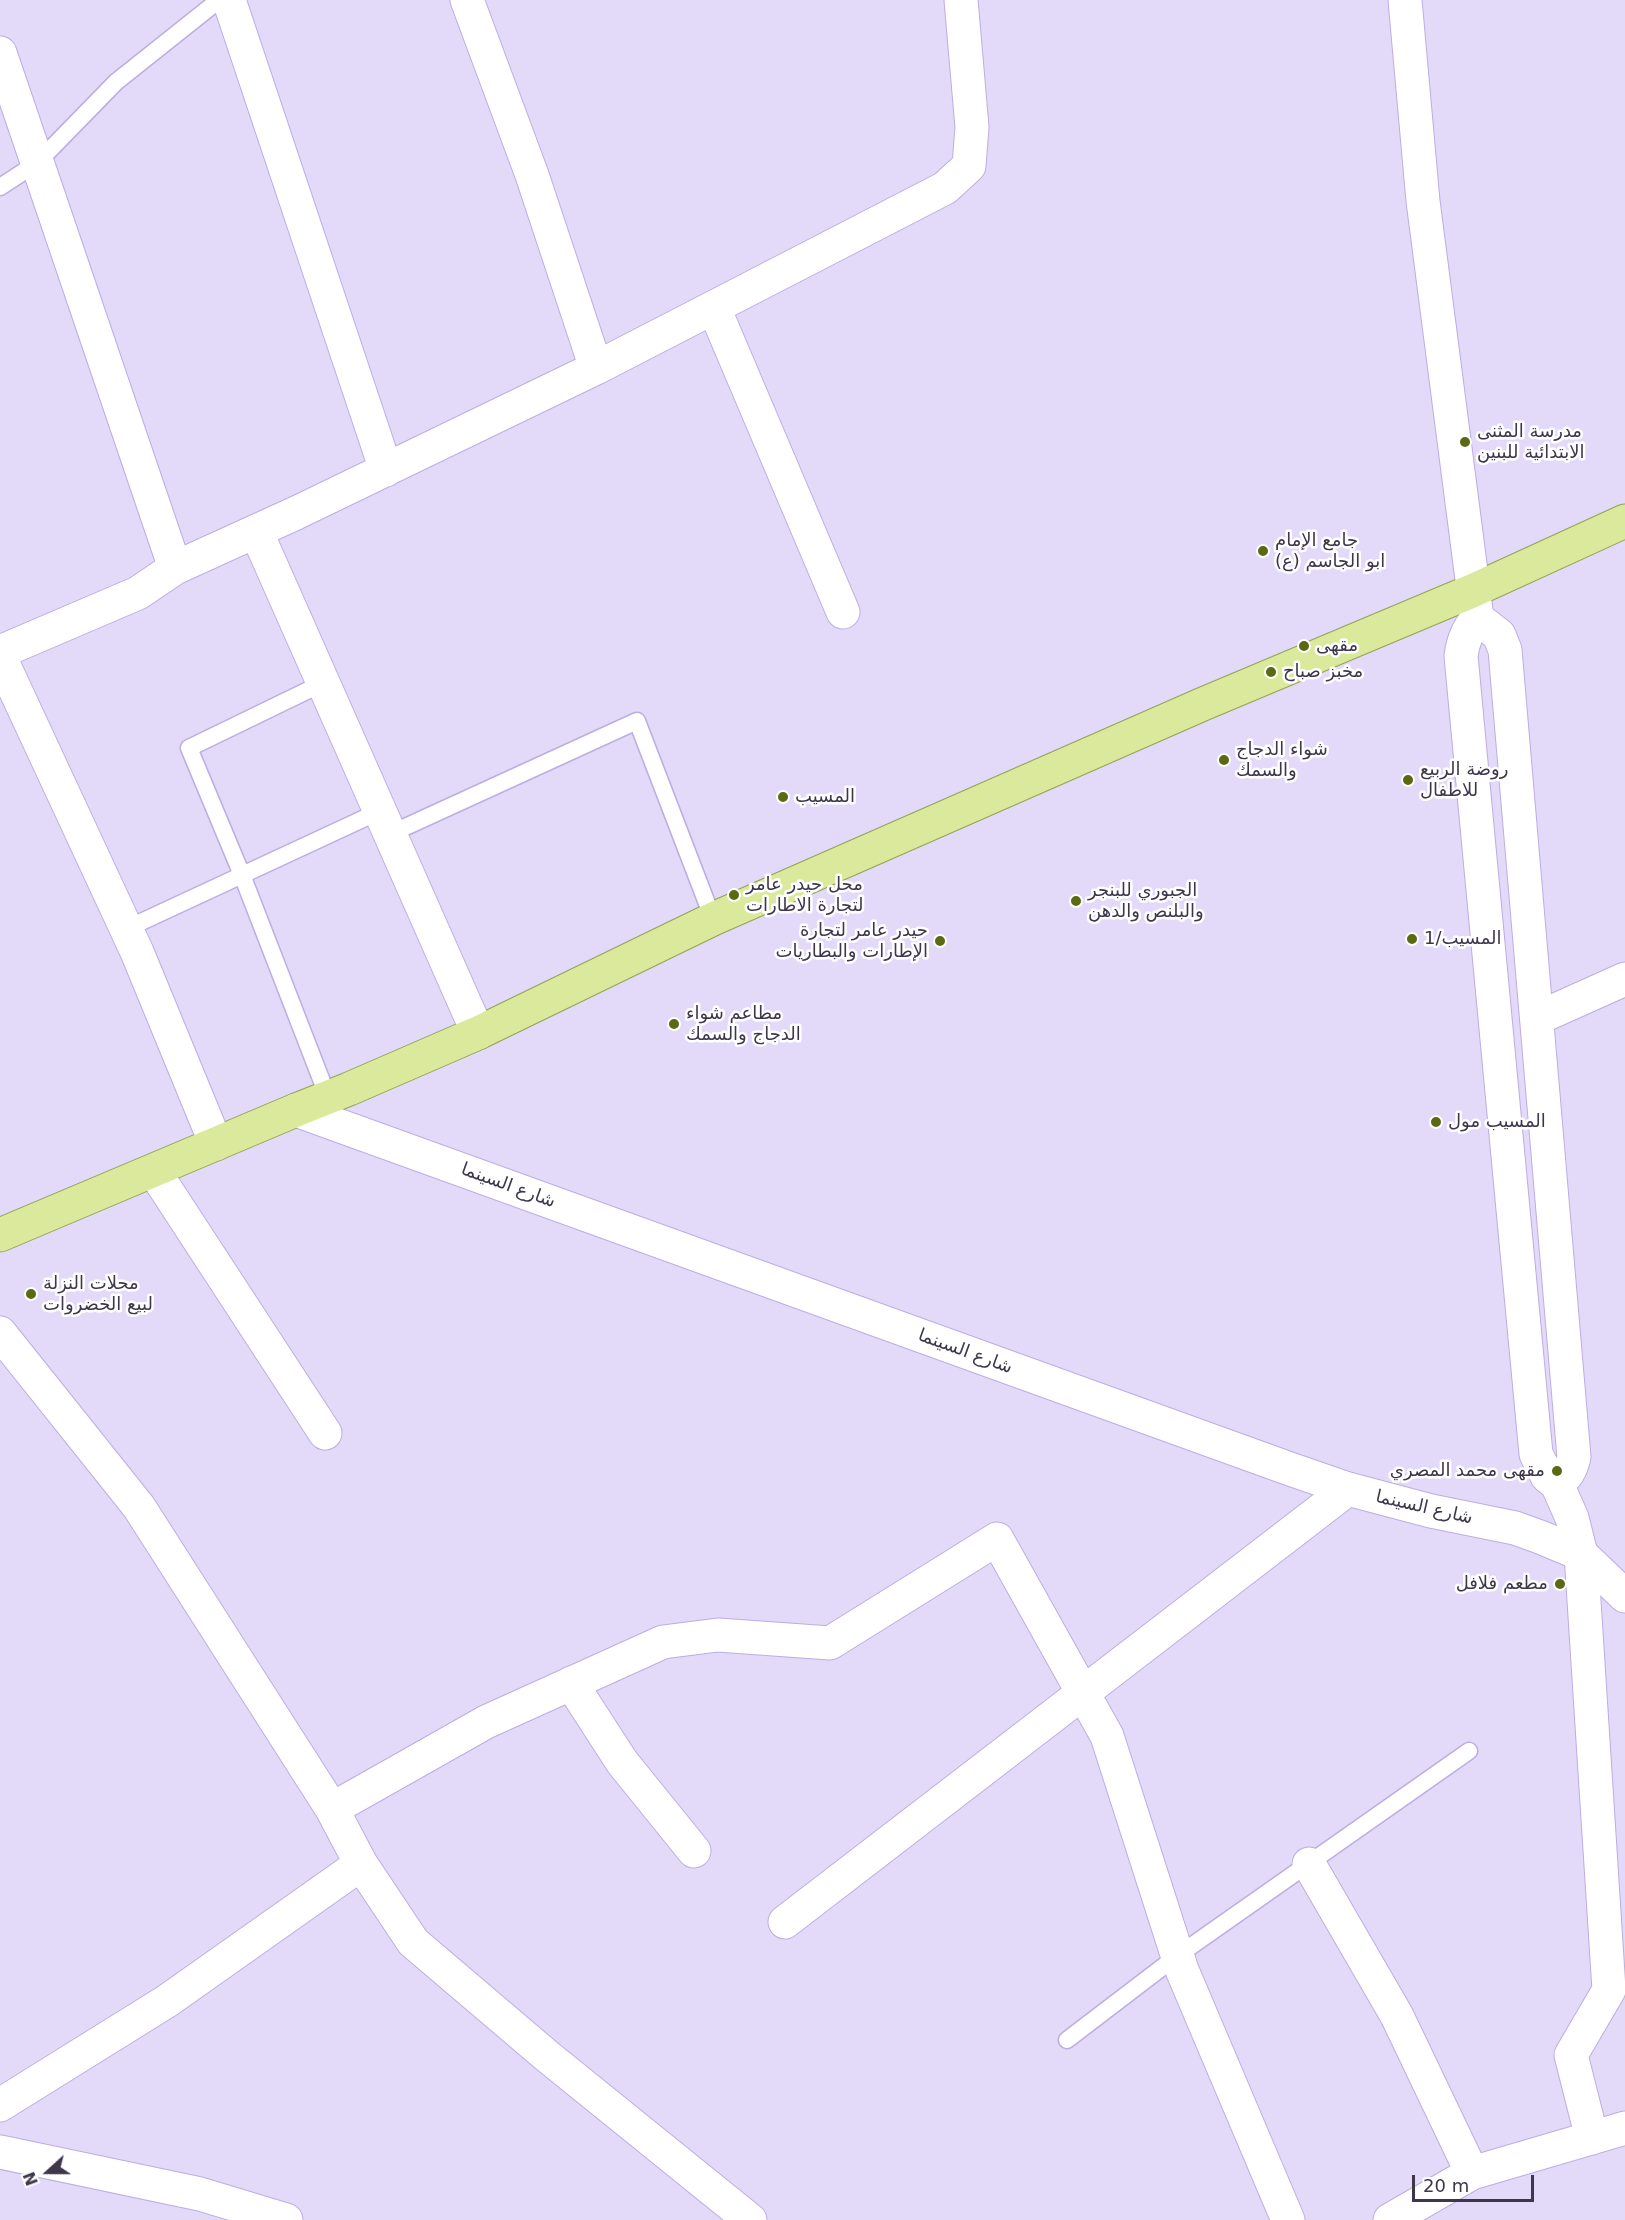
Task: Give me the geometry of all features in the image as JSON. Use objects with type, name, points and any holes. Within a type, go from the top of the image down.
[{"type":"main road","points":[[0,1235],[478,1032],[713,919],[1203,704],[1475,604],[1625,521]]},
{"type":"street","points":[[229,0],[386,470]]},
{"type":"street","points":[[467,0],[532,175],[596,368]]},
{"type":"street","points":[[0,652],[138,593],[175,567],[386,470],[596,368],[945,188],[969,166],[972,127],[961,0]]},
{"type":"street","points":[[1406,0],[1422,201],[1475,604],[1461,656],[1536,1454],[1547,1476],[1557,1484],[1572,1518],[1581,1554],[1609,1990],[1571,2055],[1592,2138]]},
{"type":"street","points":[[0,53],[175,567]]},
{"type":"street","points":[[714,308],[843,612]]},
{"type":"street","points":[[256,531],[478,1032]]},
{"type":"street","points":[[1475,604],[1499,635],[1505,650],[1574,1457],[1571,1470],[1566,1478],[1557,1484]]},
{"type":"street","points":[[0,657],[126,929],[216,1144]]},
{"type":"street","points":[[1538,1018],[1625,979]]},
{"type":"street","name":"شارع السينما","points":[[296,1110],[1278,1465],[1348,1489],[1431,1511],[1515,1528],[1581,1554],[1625,1596]]},
{"type":"street","points":[[154,1171],[325,1433]]},
{"type":"street","points":[[0,1333],[139,1507],[332,1809],[361,1864],[413,1942],[547,2056],[750,2220]]},
{"type":"street","points":[[785,1922],[1348,1489]]},
{"type":"street","points":[[332,1809],[486,1722],[663,1641],[718,1635],[830,1643],[997,1539],[1107,1736],[1177,1956],[1288,2220]]},
{"type":"street","points":[[571,1683],[622,1762],[694,1851]]},
{"type":"street","points":[[0,2105],[167,2001],[361,1864]]},
{"type":"street","points":[[1309,1864],[1397,2016],[1472,2173]]},
{"type":"street","points":[[1390,2220],[1472,2173],[1625,2128]]},
{"type":"street","points":[[0,2152],[200,2194],[286,2220]]},
{"type":"lane","points":[[0,187],[38,163],[116,82],[219,0]]},
{"type":"lane","points":[[323,683],[189,748],[242,875],[328,1097]]},
{"type":"lane","points":[[126,929],[242,875],[385,822],[637,721],[713,919]]},
{"type":"lane","points":[[1067,2040],[1177,1956],[1469,1751]]},
{"type":"place","name":"مدرسة المثنى الابتدائية للبنين","points":[[1465,442]]},
{"type":"place","name":"جامع الإمام ابو الجاسم (ع)","points":[[1263,551]]},
{"type":"place","name":"مقهى","points":[[1304,646]]},
{"type":"place","name":"مخبز صباح","points":[[1271,672]]},
{"type":"place","name":"شواء الدجاج والسمك","points":[[1224,760]]},
{"type":"place","name":"روضة الربيع للاطفال","points":[[1408,780]]},
{"type":"place","name":"المسيب","points":[[783,797]]},
{"type":"place","name":"محل حيدر عامر لتجارة الاطارات","points":[[734,895]]},
{"type":"place","name":"الجبوري للبنجر والبلنص والدهن","points":[[1076,901]]},
{"type":"place","name":"المسيب/1","points":[[1412,939]]},
{"type":"place","name":"حيدر عامر لتجارة الإطارات والبطاريات","points":[[940,941]]},
{"type":"place","name":"مطاعم شواء الدجاج والسمك","points":[[674,1024]]},
{"type":"place","name":"المسيب مول","points":[[1436,1122]]},
{"type":"place","name":"محلات النزلة لبيع الخضروات","points":[[31,1294]]},
{"type":"place","name":"مقهى محمد المصري","points":[[1557,1471]]},
{"type":"place","name":"مطعم فلافل","points":[[1560,1584]]}]
